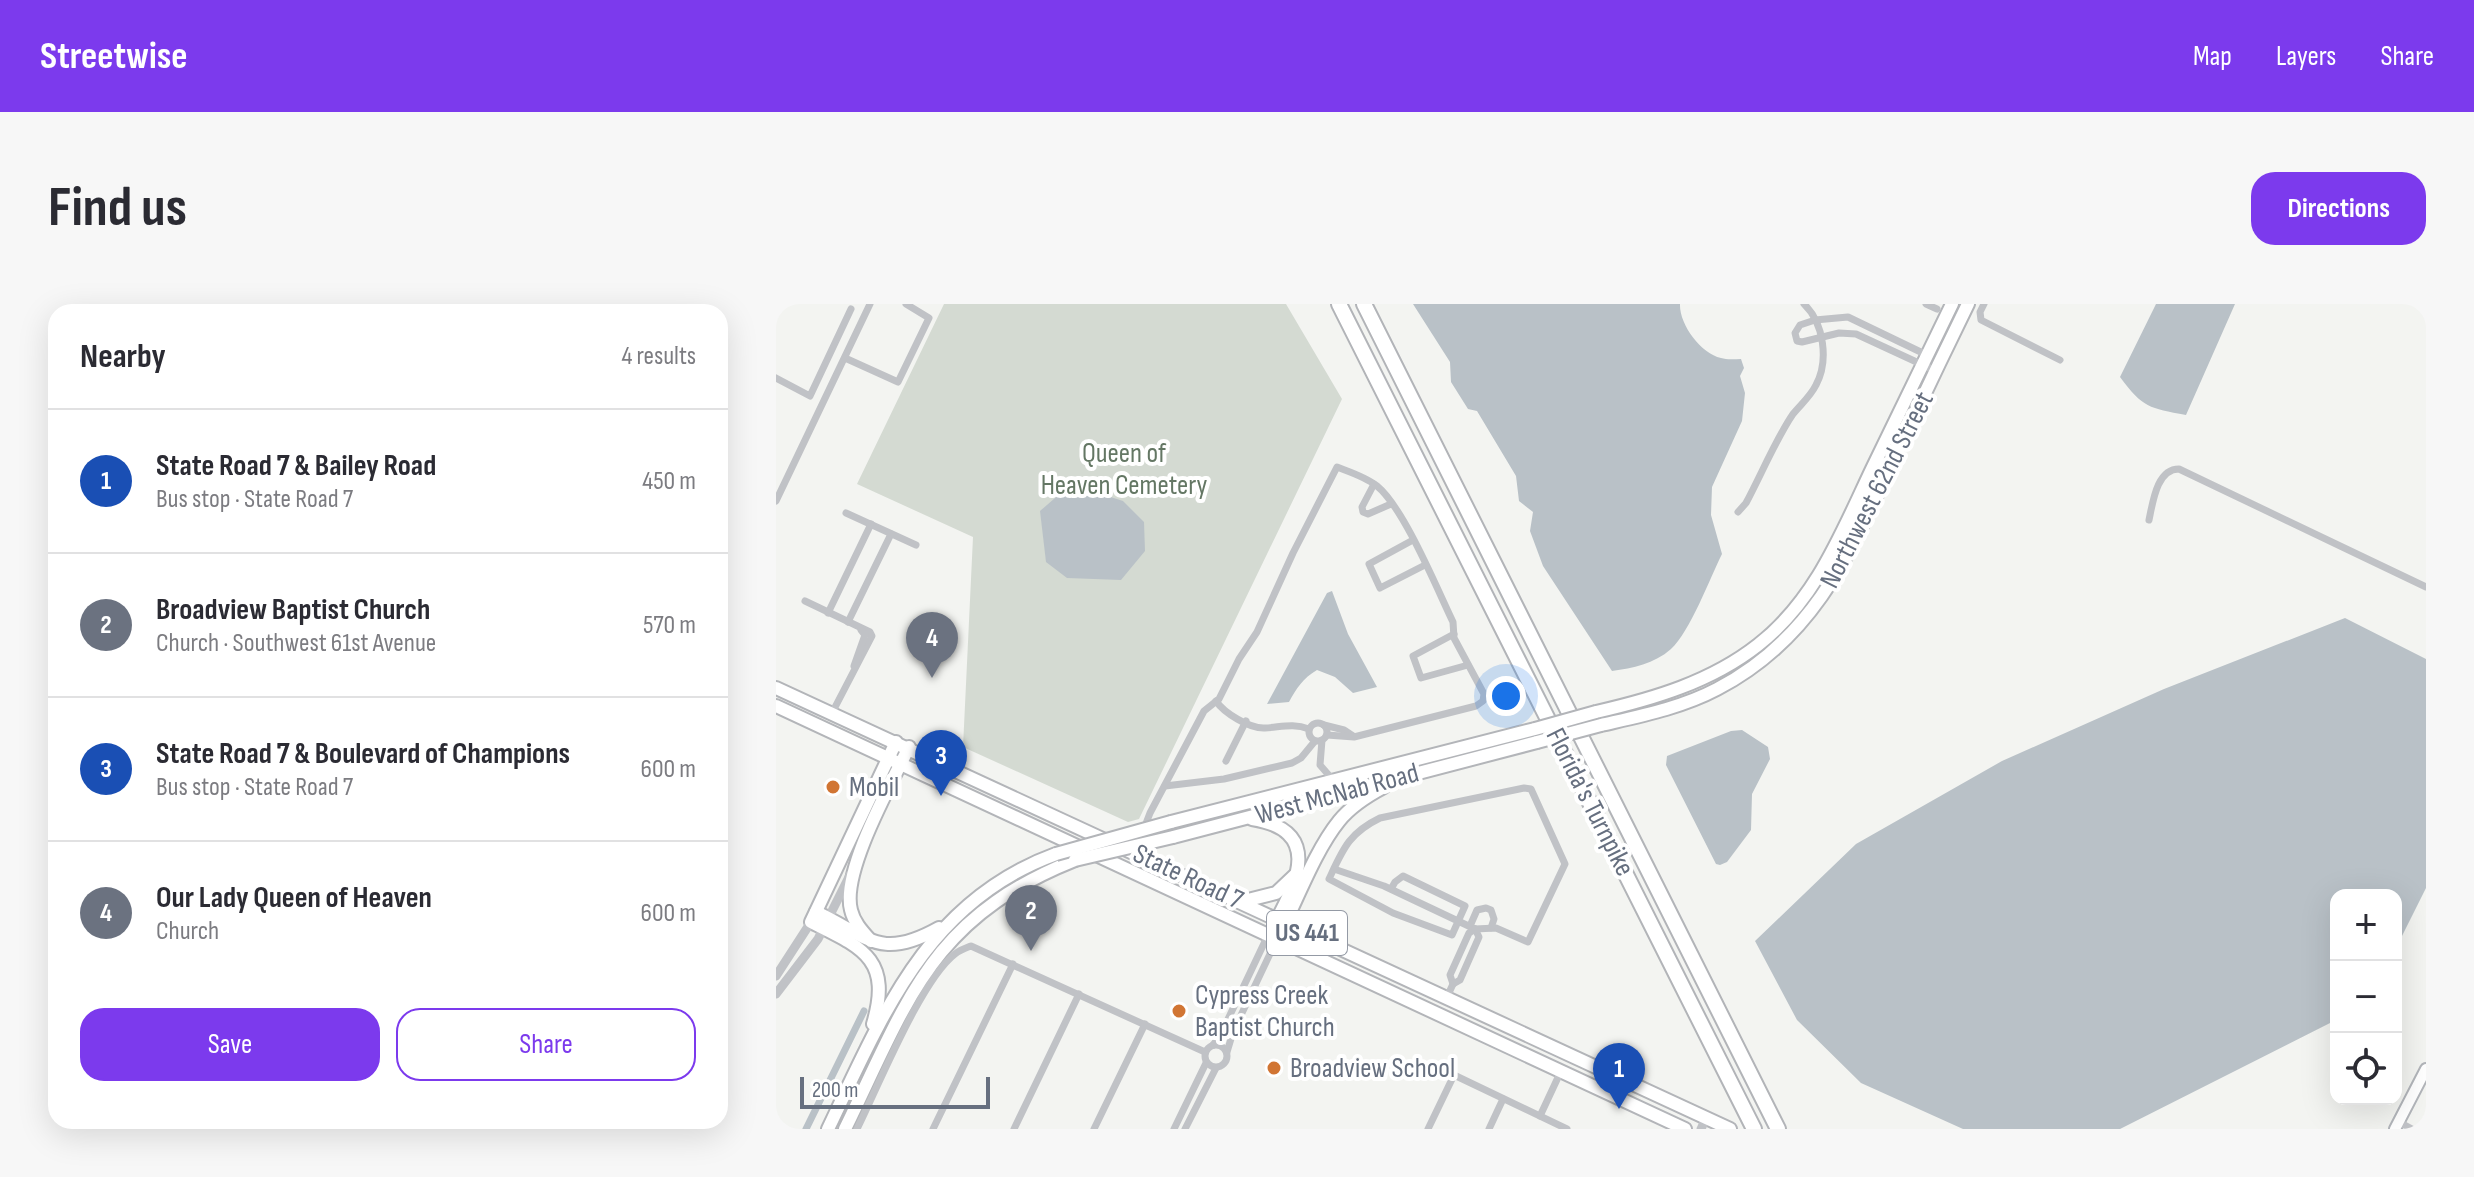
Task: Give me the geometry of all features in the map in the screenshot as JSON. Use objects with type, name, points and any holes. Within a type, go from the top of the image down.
[{"type":"highway","name":"Florida's Turnpike","points":[[1339,304],[1754,1129]]},
{"type":"highway","name":"Florida's Turnpike","points":[[1364,304],[1775,1124]]},
{"type":"main road","name":"Northwest 62nd Street","points":[[1598,719],[1713,673],[1757,646],[1784,622],[1809,591],[1834,551],[1952,304]]},
{"type":"main road","name":"Northwest 62nd Street","points":[[1598,719],[1674,706],[1717,689],[1759,662],[1793,632],[1823,598],[1848,556],[1968,304]]},
{"type":"main road","name":"State Road 7","points":[[776,688],[1447,997],[1709,1124],[1730,1129]]},
{"type":"main road","name":"State Road 7","points":[[776,706],[1685,1129]]},
{"type":"main road","points":[[1536,735],[1598,719]]},
{"type":"main road","name":"West McNab Road","points":[[845,1129],[897,1019],[930,963],[957,932],[1006,893],[1037,875],[1075,860],[1397,779],[1536,735]]},
{"type":"main road","name":"West McNab Road","points":[[828,1129],[903,980],[920,955],[948,922],[999,881],[1030,863],[1171,822],[1536,735]]},
{"type":"main road","points":[[871,941],[857,926],[851,911],[849,890],[854,867],[895,761],[896,742]]},
{"type":"main road","points":[[820,920],[895,761],[909,747]]},
{"type":"main road","points":[[1281,920],[1340,820],[1361,800],[1397,779]]},
{"type":"main road","points":[[999,810],[1053,824],[1068,822]]},
{"type":"main road","points":[[1245,818],[1272,822],[1284,829],[1297,847],[1299,869],[1296,882],[1273,937]]},
{"type":"main road","points":[[1240,902],[1276,893],[1291,881],[1299,869]]},
{"type":"main road","points":[[820,920],[881,945],[901,944],[924,936],[948,922]]},
{"type":"main road","points":[[820,920],[861,948],[876,969],[880,994],[866,1050]]},
{"type":"main road","points":[[1390,990],[1431,1003],[1441,1002],[1447,997]]},
{"type":"main road","points":[[1441,1015],[1458,1009],[1481,1013]]},
{"type":"main road","points":[[2397,1126],[2426,1069]]},
{"type":"street","points":[[776,501],[870,304]]},
{"type":"street","points":[[845,358],[898,382],[929,318],[906,304]]},
{"type":"street","points":[[1738,512],[1746,503],[1793,414],[1811,395],[1822,371],[1822,336],[1804,304]]},
{"type":"street","points":[[1926,304],[1937,309]]},
{"type":"street","points":[[1984,304],[1980,312],[1981,320],[2060,360]]},
{"type":"street","points":[[776,378],[810,396],[851,309]]},
{"type":"street","points":[[1924,360],[1848,317],[1815,320],[1800,325],[1795,333],[1795,338],[1802,342],[1822,336],[1856,334],[1938,366]]},
{"type":"street","name":"West McNab Road","points":[[1135,853],[1150,813],[1204,711],[1216,701],[1257,632],[1337,467],[1374,484],[1391,504],[1413,540],[1484,694],[1483,701],[1476,706],[1354,737],[1310,737],[1309,729]]},
{"type":"street","points":[[2149,520],[2163,477],[2175,468],[2426,587]]},
{"type":"street","points":[[1374,484],[1362,507],[1363,512],[1368,514],[1391,504]]},
{"type":"street","points":[[846,513],[916,545]]},
{"type":"street","points":[[828,613],[871,524]]},
{"type":"street","points":[[848,622],[891,534]]},
{"type":"street","points":[[1413,540],[1369,564],[1380,588],[1425,565]]},
{"type":"street","points":[[805,601],[870,632],[872,636],[832,713]]},
{"type":"street","points":[[1454,634],[1413,656],[1421,678],[1468,665]]},
{"type":"street","points":[[1216,701],[1222,710],[1261,729],[1295,724],[1309,729],[1316,723],[1324,725]]},
{"type":"street","points":[[1226,761],[1246,721]]},
{"type":"street","name":"West McNab Road","points":[[1335,781],[1320,765],[1324,725],[1344,730],[1354,737]]},
{"type":"street","name":"West McNab Road","points":[[1165,786],[1224,779],[1292,763],[1322,739]]},
{"type":"street","points":[[1334,869],[1391,889],[1458,921],[1472,927],[1501,930],[1528,942],[1565,864],[1531,789],[1524,788],[1380,818],[1364,826],[1346,842],[1329,879],[1393,913],[1452,935],[1458,921],[1465,906],[1403,876],[1391,889]]},
{"type":"street","points":[[776,976],[820,920],[854,867]]},
{"type":"street","points":[[1453,984],[1450,975],[1477,910],[1491,910],[1494,919],[1491,928]]},
{"type":"street","points":[[776,993],[798,967],[820,920]]},
{"type":"street","points":[[1447,997],[1453,984],[1460,980],[1479,937],[1472,927]]},
{"type":"street","points":[[1205,1052],[1220,1036],[1246,980],[1273,937]]},
{"type":"street","points":[[1185,1129],[1216,1068],[1226,1062],[1227,1052],[1273,937]]},
{"type":"street","points":[[1465,942],[1475,947]]},
{"type":"street","points":[[857,1129],[926,989],[956,952],[971,946],[1205,1052]]},
{"type":"street","points":[[933,1129],[1013,964]]},
{"type":"street","points":[[1246,980],[1254,987]]},
{"type":"street","points":[[1014,1129],[1079,994]]},
{"type":"street","points":[[1094,1129],[1145,1024]]},
{"type":"street","points":[[1213,1045],[1219,1045],[1227,1052]]},
{"type":"street","points":[[1174,1129],[1206,1063],[1205,1052]]},
{"type":"street","points":[[1206,1063],[1216,1068]]},
{"type":"street","points":[[1540,1116],[1561,1071]]},
{"type":"street","points":[[1428,1129],[1454,1075],[1567,1129]]},
{"type":"street","points":[[1489,1129],[1503,1099]]},
{"type":"street","points":[[2397,1126],[2412,1129]]},
{"type":"green space","name":"Queen of Heaven Cemetery","points":[[944,304],[1286,304],[1342,399],[1139,819],[1128,822],[963,747],[973,537],[857,484]]},
{"type":"shaded area","points":[[1413,304],[1680,304],[1687,329],[1706,351],[1721,358],[1741,359],[1744,368],[1740,376],[1745,393],[1742,421],[1712,487],[1711,515],[1722,554],[1699,604],[1671,649],[1643,664],[1612,671],[1543,566],[1530,531],[1533,512],[1519,501],[1516,476],[1477,411],[1468,409],[1451,382],[1450,362]]},
{"type":"shaded area","points":[[2156,304],[2235,304],[2186,415],[2141,401],[2120,377]]},
{"type":"shaded area","points":[[1092,491],[1123,501],[1144,522],[1145,551],[1121,580],[1067,578],[1046,562],[1040,511],[1062,492]]},
{"type":"shaded area","points":[[1332,591],[1348,634],[1377,687],[1353,693],[1335,677],[1317,670],[1300,684],[1289,702],[1267,704],[1327,593]]},
{"type":"shaded area","points":[[2345,618],[2426,659],[2426,888],[2402,936],[2402,889],[2330,889],[2330,1023],[2120,1129],[1963,1129],[1861,1083],[1797,1020],[1755,941],[1856,844],[2002,761],[2164,689]]},
{"type":"shaded area","points":[[1742,730],[1768,747],[1770,759],[1752,794],[1751,830],[1727,862],[1720,865],[1716,864],[1666,765],[1667,756],[1731,731]]},
{"type":"waterway","points":[[806,1129],[864,1011]]},
{"type":"place","name":"Our Lady Queen of Heaven","points":[[932,678]]},
{"type":"place","name":"Mobil","points":[[833,787]]},
{"type":"place","name":"State Road 7 & Boulevard of Champions","points":[[941,796]]},
{"type":"place","name":"Broadview Baptist Church","points":[[1031,951]]},
{"type":"place","name":"Cypress Creek Baptist Church","points":[[1179,1011]]},
{"type":"place","name":"Broadview School","points":[[1274,1068]]},
{"type":"place","name":"State Road 7 & Bailey Road","points":[[1619,1109]]}]
